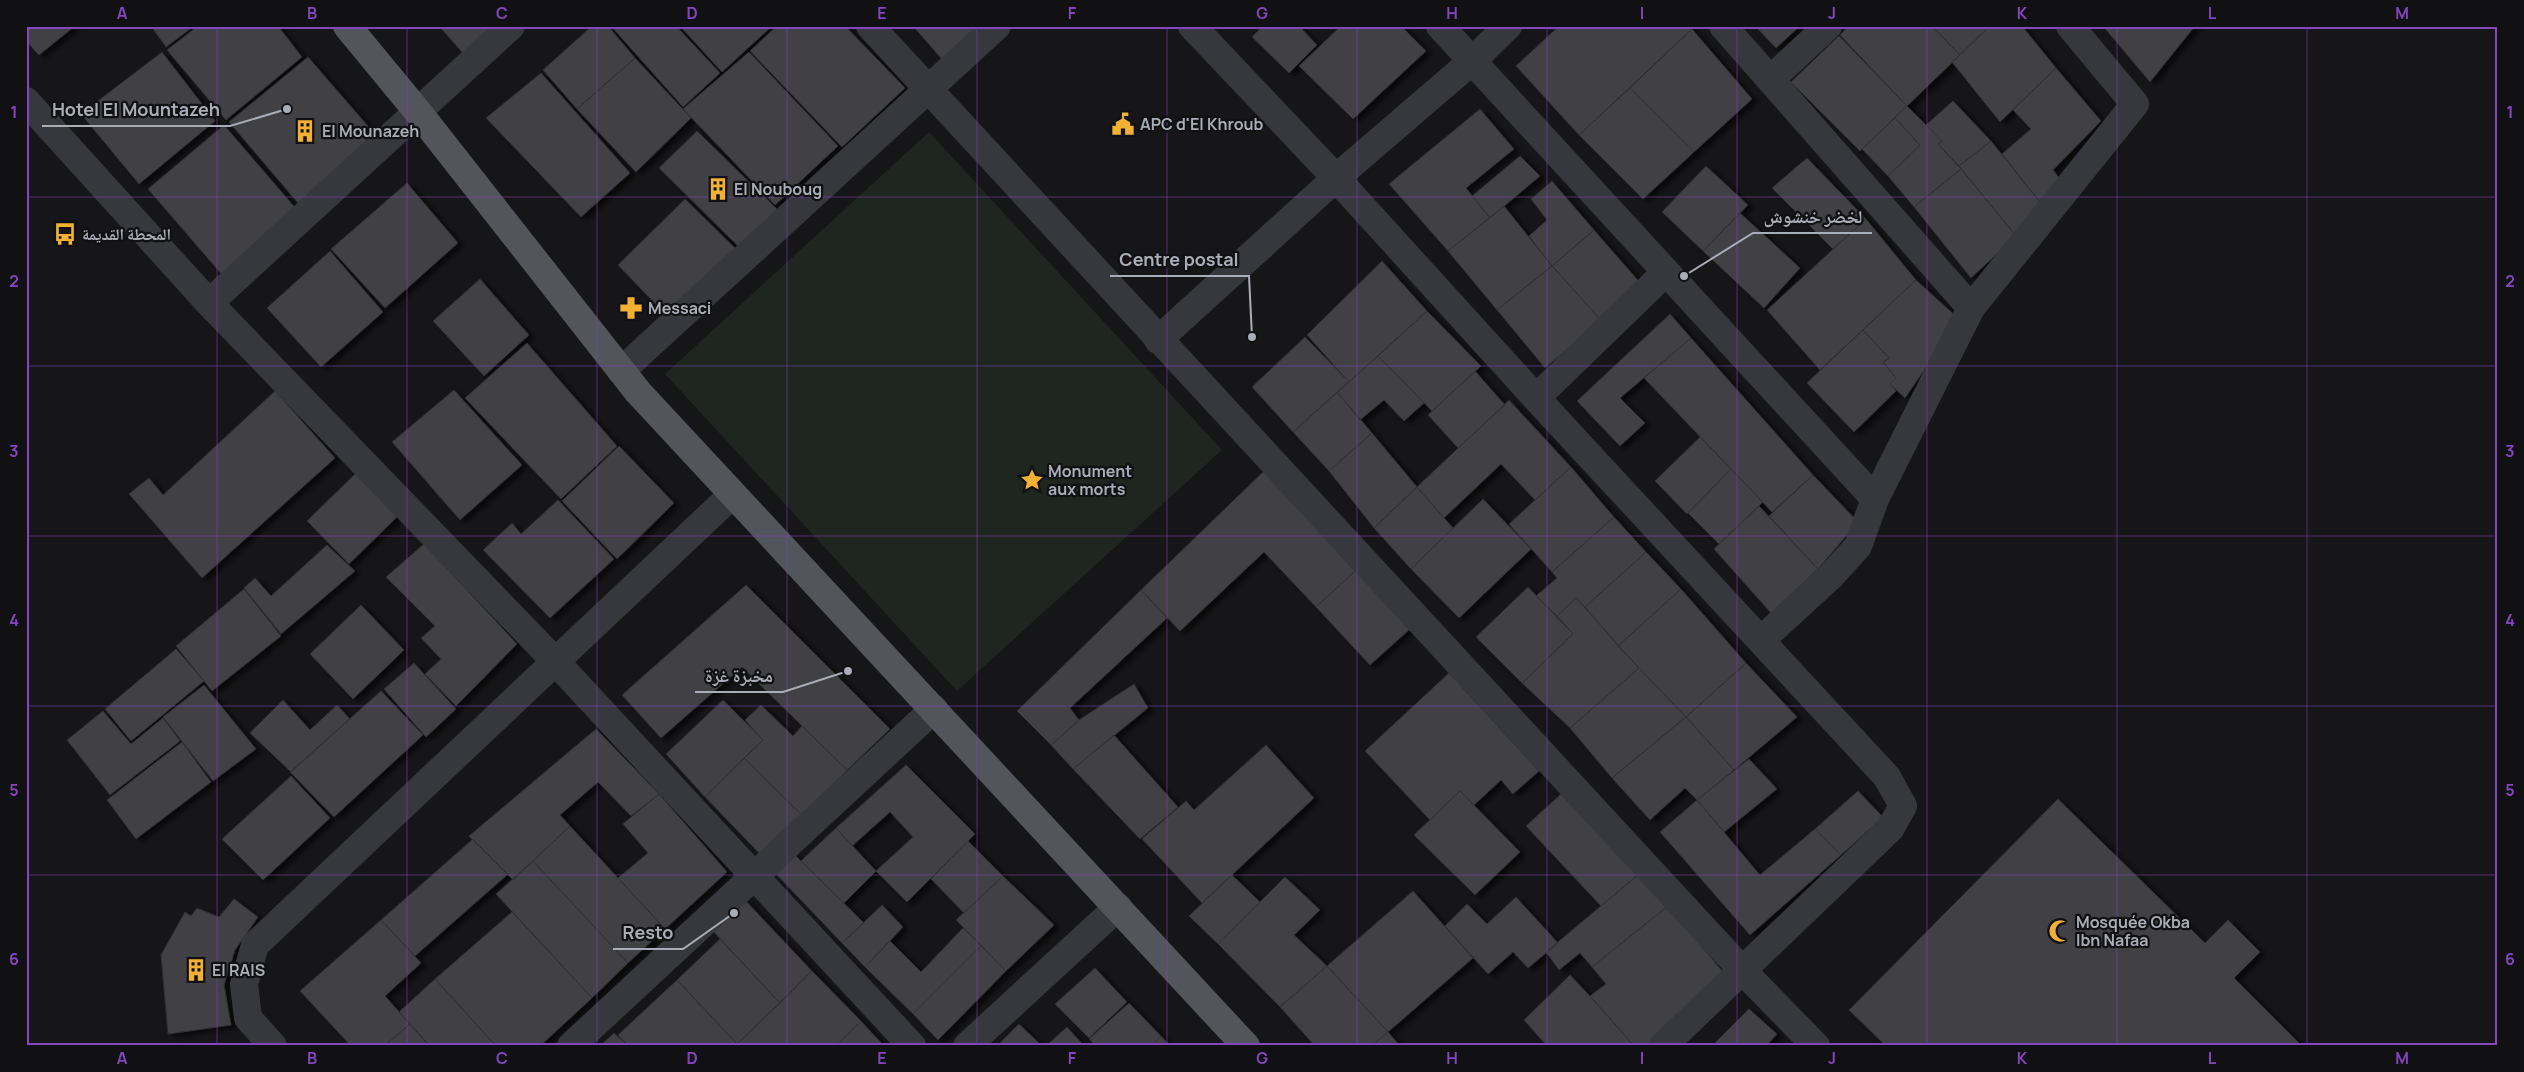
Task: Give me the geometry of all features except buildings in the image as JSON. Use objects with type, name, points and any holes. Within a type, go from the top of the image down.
[{"type":"main road","points":[[347,26],[418,112],[638,392],[1118,906],[1246,1046]]},
{"type":"street","points":[[210,303],[511,26]]},
{"type":"street","points":[[870,26],[1158,340],[1742,970],[1816,1046]]},
{"type":"street","points":[[621,371],[997,26]]},
{"type":"street","points":[[1192,26],[1336,178],[1536,398],[1887,777],[1902,806],[1890,828],[1664,1046]]},
{"type":"street","points":[[1440,26],[1665,273],[1875,499]]},
{"type":"street","points":[[1158,340],[1336,178],[1472,60],[1508,26]]},
{"type":"street","points":[[1723,26],[1971,308]]},
{"type":"street","points":[[1771,79],[1828,26]]},
{"type":"street","points":[[1761,640],[1830,578],[1858,546],[1875,499],[1971,308],[2134,104],[2070,26]]},
{"type":"street","points":[[26,101],[210,303],[554,660],[912,1046]]},
{"type":"street","points":[[1536,398],[1665,273]]},
{"type":"street","points":[[273,1046],[248,1018],[244,984],[255,945],[554,660],[733,494]]},
{"type":"street","points":[[572,1046],[934,709]]},
{"type":"street","points":[[967,1046],[1118,906]]},
{"type":"shaded area","points":[[929,132],[1222,450],[957,691],[665,374]]},
{"type":"place","name":"Hotel El Mountazeh","points":[[287,109]]},
{"type":"place","name":"APC d'El Khroub","points":[[1123,124]]},
{"type":"place","name":"El Mounazeh","points":[[305,131]]},
{"type":"place","name":"El Nouboug","points":[[718,189]]},
{"type":"place","name":"المحطة القديمة","points":[[65,234]]},
{"type":"place","name":"لخضر خنشوش","points":[[1684,276]]},
{"type":"place","name":"Messaci","points":[[631,308]]},
{"type":"place","name":"Centre postal","points":[[1252,337]]},
{"type":"place","name":"Monument aux morts","points":[[1032,480]]},
{"type":"place","name":"مخبزة غزة","points":[[848,671]]},
{"type":"place","name":"Resto","points":[[734,913]]},
{"type":"place","name":"Mosquée Okba Ibn Nafaa","points":[[2060,931]]},
{"type":"place","name":"El RAIS","points":[[196,970]]}]
